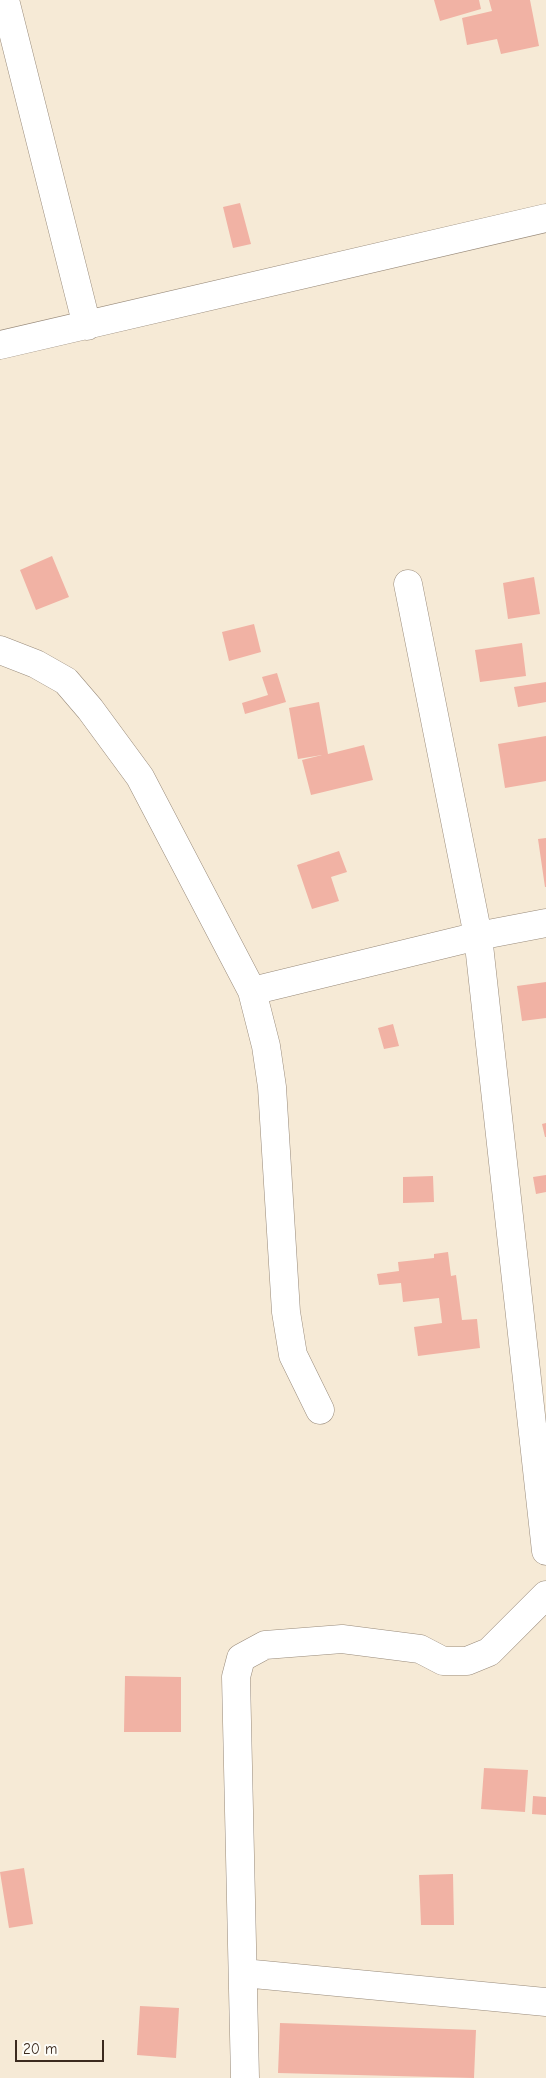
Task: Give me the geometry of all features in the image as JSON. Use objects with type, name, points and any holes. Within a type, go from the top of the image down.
[{"type":"street","points":[[5,0],[87,326]]},
{"type":"street","points":[[0,345],[546,218]]},
{"type":"street","points":[[408,584],[478,936],[546,1551]]},
{"type":"street","points":[[0,650],[36,664],[66,681],[90,709],[140,777],[252,991],[266,1046],[272,1087],[286,1312],[293,1355],[320,1410]]},
{"type":"street","points":[[252,991],[478,936],[546,923]]},
{"type":"street","points":[[245,2078],[236,1676],[241,1658],[266,1645],[342,1638],[420,1649],[443,1661],[466,1661],[490,1652],[546,1594]]},
{"type":"street","points":[[243,1973],[546,2002]]},
{"type":"building","points":[[434,0],[479,0],[481,9],[440,21]]},
{"type":"building","points":[[489,0],[530,0],[539,46],[501,54],[497,39],[467,45],[462,18],[492,11]]},
{"type":"building","points":[[240,203],[251,244],[233,248],[223,207]]},
{"type":"building","points":[[52,556],[69,597],[36,610],[20,570]]},
{"type":"building","points":[[534,577],[540,614],[508,619],[503,583]]},
{"type":"building","points":[[254,624],[261,652],[229,661],[222,632]]},
{"type":"building","points":[[522,643],[526,676],[480,682],[475,650]]},
{"type":"building","points":[[277,673],[286,702],[245,714],[242,703],[268,695],[262,677]]},
{"type":"building","points":[[546,682],[546,702],[518,707],[514,687]]},
{"type":"building","points":[[319,702],[328,754],[364,745],[373,780],[311,795],[302,760],[322,755],[298,759],[289,708]]},
{"type":"building","points":[[546,736],[546,781],[505,788],[498,744]]},
{"type":"building","points":[[546,838],[546,887],[545,887],[538,839]]},
{"type":"building","points":[[339,851],[347,872],[331,877],[339,901],[312,909],[297,865]]},
{"type":"building","points":[[546,982],[546,1018],[522,1021],[517,986]]},
{"type":"building","points":[[393,1024],[399,1046],[384,1049],[378,1028]]},
{"type":"building","points":[[546,1123],[546,1137],[545,1137],[542,1124]]},
{"type":"building","points":[[546,1175],[546,1192],[536,1194],[533,1177]]},
{"type":"building","points":[[433,1176],[434,1202],[403,1203],[403,1177]]},
{"type":"building","points":[[448,1252],[451,1276],[456,1275],[462,1320],[477,1319],[480,1348],[418,1356],[414,1327],[442,1323],[439,1298],[403,1302],[401,1283],[379,1285],[377,1274],[399,1271],[398,1262],[434,1258],[434,1254]]},
{"type":"building","points":[[125,1676],[181,1677],[181,1732],[124,1732]]},
{"type":"building","points":[[484,1768],[528,1770],[525,1812],[481,1809]]},
{"type":"building","points":[[533,1796],[546,1797],[546,1815],[532,1814]]},
{"type":"building","points":[[24,1868],[33,1924],[9,1928],[0,1872]]},
{"type":"building","points":[[453,1874],[454,1925],[421,1925],[419,1875]]},
{"type":"building","points":[[140,2006],[179,2008],[176,2058],[137,2055]]},
{"type":"building","points":[[280,2023],[476,2030],[474,2078],[278,2073]]}]
